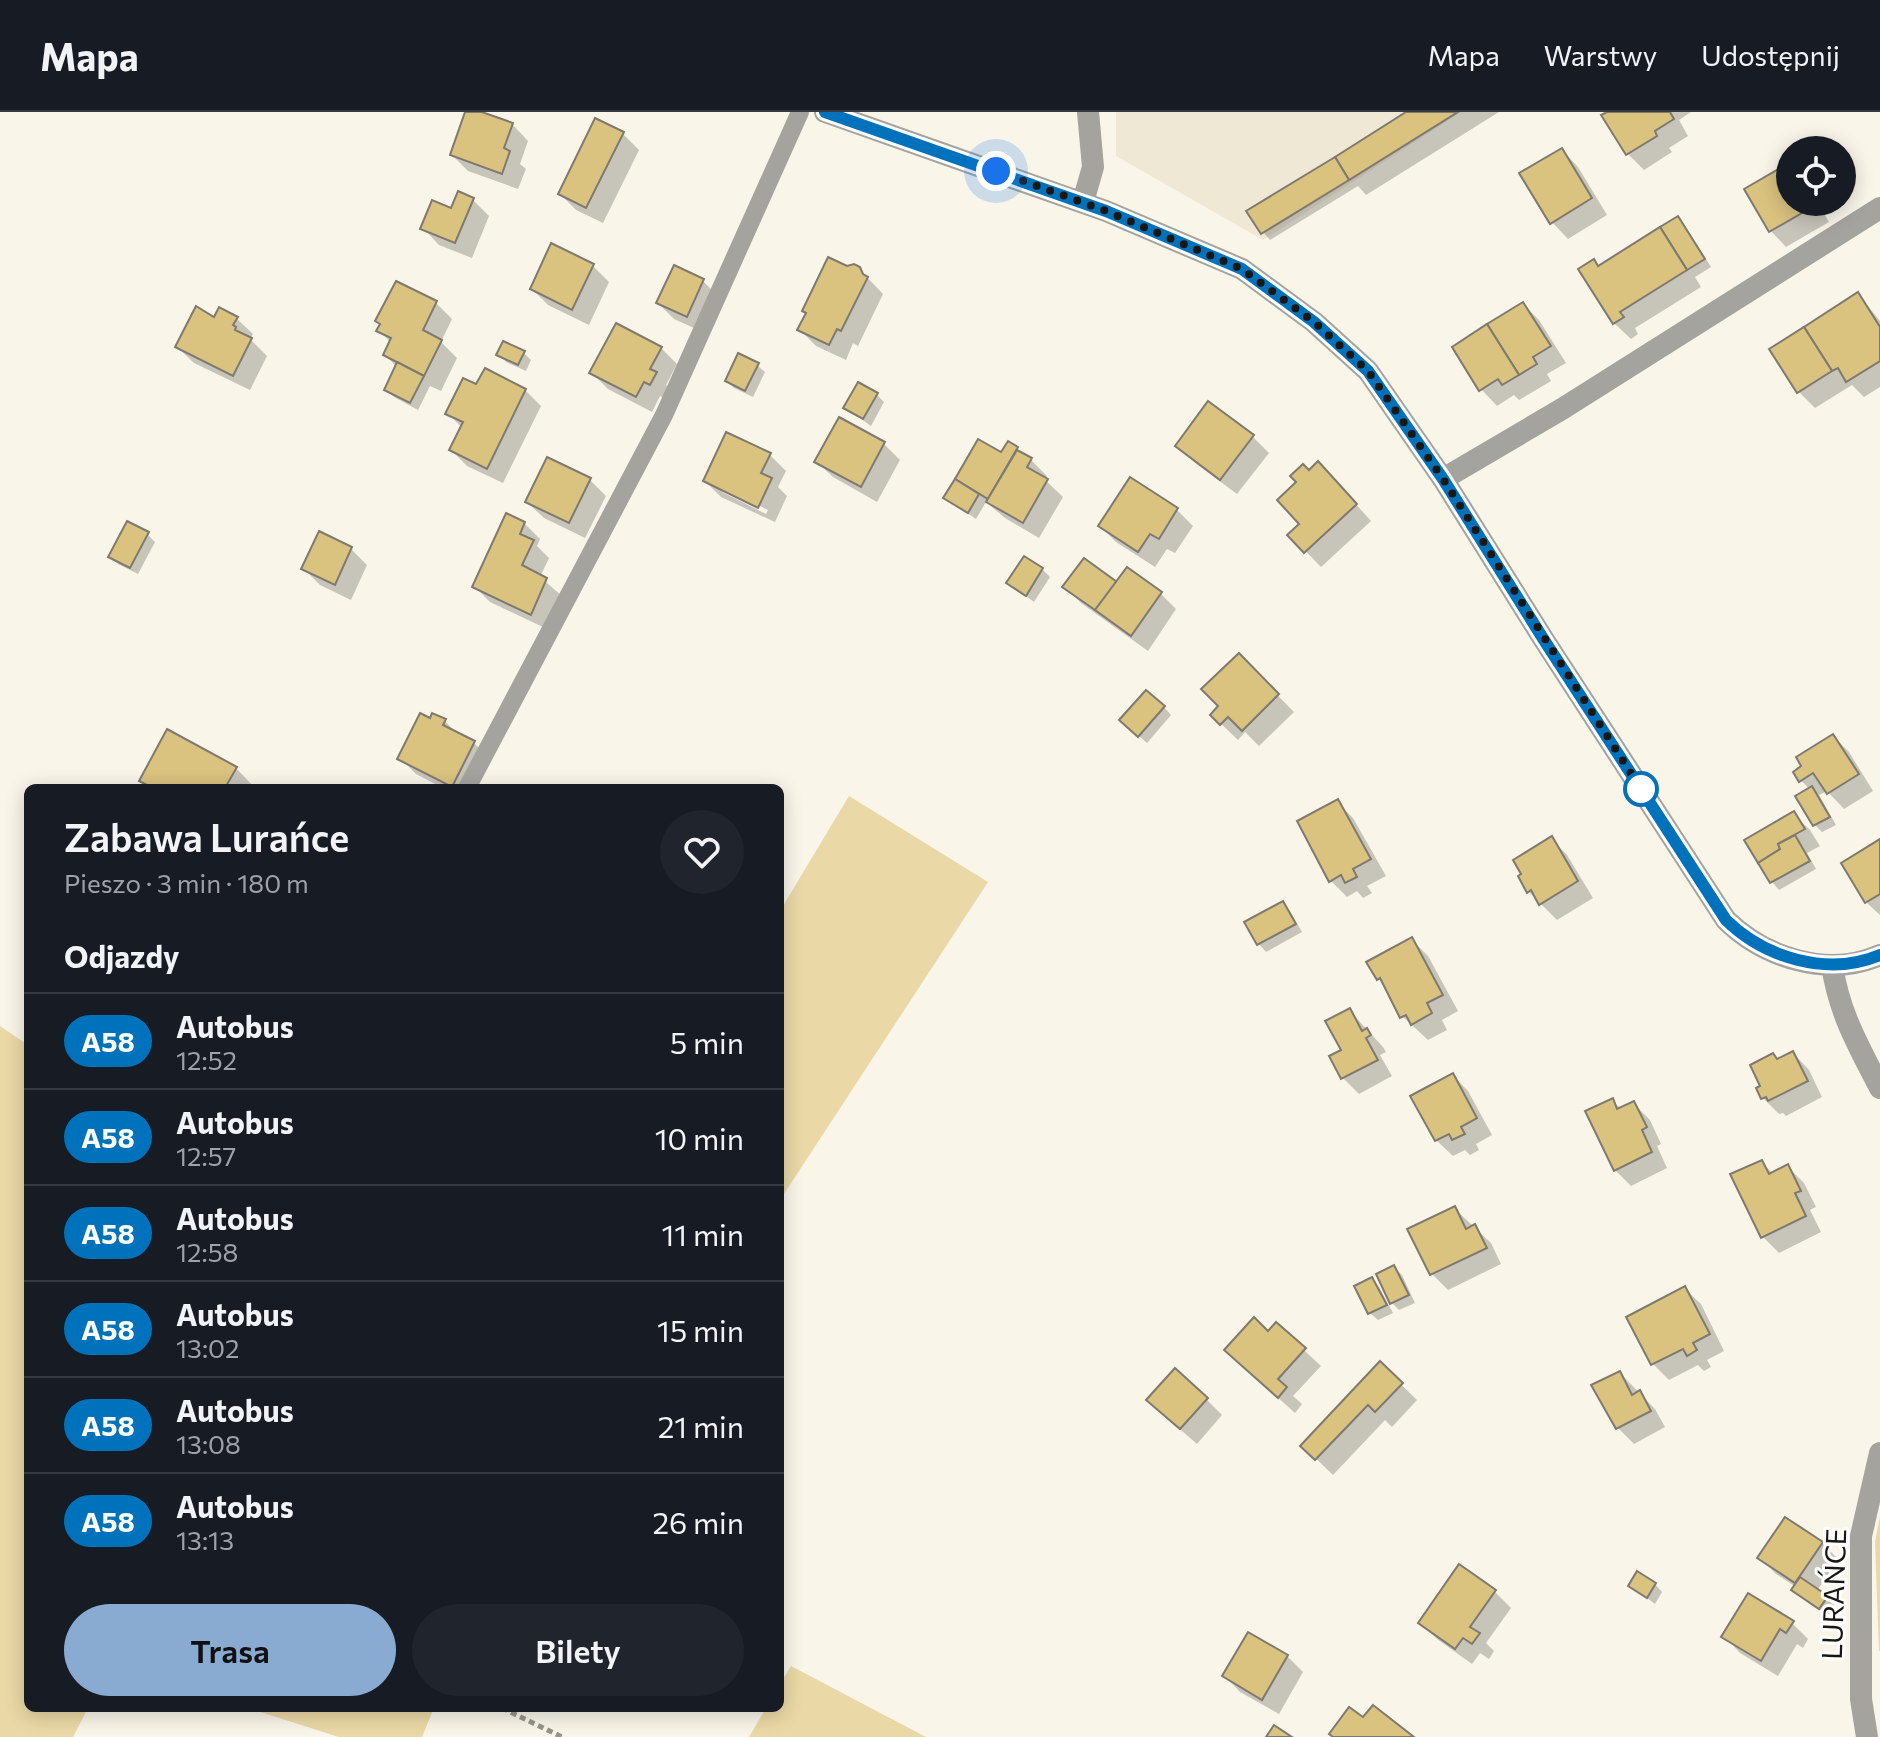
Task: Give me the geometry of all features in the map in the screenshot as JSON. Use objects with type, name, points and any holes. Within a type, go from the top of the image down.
[{"type":"street","points":[[825,112],[1083,202],[1242,269],[1314,322],[1368,371],[1443,479],[1726,920],[1742,936],[1771,952],[1794,959],[1832,965],[1869,960],[1880,955]]},
{"type":"street","points":[[1083,202],[1093,167],[1088,112]]},
{"type":"street","points":[[1443,479],[1562,409],[1880,208]]},
{"type":"street","points":[[1832,965],[1836,995],[1846,1023],[1880,1088]]},
{"type":"street","name":"LURAŃCE","points":[[1867,1737],[1861,1699],[1861,1536],[1880,1453]]},
{"type":"lane","points":[[469,784],[664,415],[800,112]]},
{"type":"path","points":[[510,1712],[562,1737]]},
{"type":"shaded area","points":[[1116,112],[1461,112],[1263,240],[1116,156]]},
{"type":"shaded area","points":[[849,796],[988,882],[784,1194],[784,904]]},
{"type":"shaded area","points":[[0,1026],[24,1042],[24,1712],[86,1712],[73,1737],[0,1737]]},
{"type":"shaded area","points":[[1880,1516],[1880,1651],[1879,1651],[1875,1542]]},
{"type":"shaded area","points":[[791,1666],[926,1737],[749,1737],[764,1712],[784,1712],[784,1677]]},
{"type":"shaded area","points":[[261,1712],[432,1712],[422,1737],[339,1737]]},
{"type":"building","points":[[465,112],[482,112],[513,123],[504,148],[510,151],[502,174],[450,155]]},
{"type":"building","points":[[1406,112],[1458,112],[1349,180],[1335,157]]},
{"type":"building","points":[[1607,112],[1670,112],[1674,119],[1655,131],[1657,136],[1626,155],[1601,115]]},
{"type":"building","points":[[595,118],[624,132],[586,208],[558,194]]},
{"type":"building","points":[[1562,148],[1592,198],[1550,224],[1519,173]]},
{"type":"building","points":[[1335,157],[1349,180],[1261,234],[1246,211]]},
{"type":"building","points":[[1776,171],[1776,216],[1797,216],[1769,232],[1744,189]]},
{"type":"building","points":[[458,191],[474,198],[455,243],[420,229],[432,200],[451,208]]},
{"type":"building","points":[[1678,216],[1705,259],[1687,270],[1660,227]]},
{"type":"building","points":[[1660,227],[1687,270],[1620,312],[1624,317],[1613,324],[1578,269],[1594,259],[1598,266]]},
{"type":"building","points":[[551,243],[594,264],[572,310],[530,289]]},
{"type":"building","points":[[828,257],[847,266],[854,264],[860,267],[868,277],[841,331],[837,329],[829,345],[797,330],[806,313],[802,311]]},
{"type":"building","points":[[674,265],[704,279],[687,317],[656,303]]},
{"type":"building","points":[[396,281],[437,301],[423,330],[442,340],[424,376],[383,355],[391,338],[376,331],[380,324],[375,321]]},
{"type":"building","points":[[1858,292],[1880,327],[1880,361],[1846,382],[1838,368],[1832,371],[1804,327]]},
{"type":"building","points":[[1523,302],[1551,346],[1533,357],[1537,364],[1519,375],[1487,324]]},
{"type":"building","points":[[196,306],[214,317],[219,307],[238,317],[233,325],[235,330],[252,338],[233,376],[175,347]]},
{"type":"building","points":[[616,323],[662,347],[650,369],[657,372],[650,385],[644,382],[636,397],[589,373]]},
{"type":"building","points":[[1487,324],[1519,375],[1502,385],[1498,379],[1479,391],[1452,347]]},
{"type":"building","points":[[1804,327],[1832,371],[1797,393],[1769,349]]},
{"type":"building","points":[[503,341],[525,351],[518,365],[496,355]]},
{"type":"building","points":[[738,353],[759,363],[745,391],[725,381]]},
{"type":"building","points":[[397,362],[424,376],[410,403],[384,390]]},
{"type":"building","points":[[485,368],[526,389],[487,469],[449,450],[463,422],[445,414],[463,378],[476,384]]},
{"type":"building","points":[[858,382],[878,393],[863,419],[843,408]]},
{"type":"building","points":[[1208,401],[1254,435],[1220,480],[1175,446]]},
{"type":"building","points":[[839,417],[885,442],[861,487],[814,462]]},
{"type":"building","points":[[726,432],[771,453],[761,473],[772,478],[758,508],[703,481]]},
{"type":"building","points":[[978,439],[1001,452],[1008,441],[1018,447],[988,499],[955,479]]},
{"type":"building","points":[[1017,450],[1032,458],[1027,467],[1048,479],[1023,523],[986,502]]},
{"type":"building","points":[[547,457],[591,478],[569,523],[525,502]]},
{"type":"building","points":[[1318,461],[1357,504],[1304,553],[1287,535],[1299,524],[1277,500],[1296,482],[1290,476],[1303,464],[1309,470]]},
{"type":"building","points":[[1130,477],[1178,508],[1159,539],[1150,534],[1138,552],[1098,526]]},
{"type":"building","points":[[955,479],[979,494],[968,513],[943,498]]},
{"type":"building","points":[[506,513],[525,522],[520,534],[534,540],[522,565],[547,578],[531,615],[472,587]]},
{"type":"building","points":[[127,521],[149,532],[130,568],[108,557]]},
{"type":"building","points":[[319,531],[352,547],[335,585],[301,569]]},
{"type":"building","points":[[1024,556],[1043,568],[1026,596],[1006,583]]},
{"type":"building","points":[[1084,558],[1117,582],[1095,610],[1062,587]]},
{"type":"building","points":[[1127,567],[1162,592],[1131,636],[1095,610]]},
{"type":"building","points":[[1239,653],[1279,694],[1242,731],[1228,717],[1220,725],[1210,715],[1218,706],[1201,689]]},
{"type":"building","points":[[1146,690],[1165,706],[1138,737],[1119,720]]},
{"type":"building","points":[[420,713],[430,718],[432,713],[446,719],[443,725],[475,741],[454,784],[446,784],[397,759]]},
{"type":"building","points":[[167,729],[237,767],[227,784],[145,784],[139,781]]},
{"type":"building","points":[[1833,734],[1859,774],[1827,794],[1813,773],[1799,782],[1793,772],[1801,766],[1796,757]]},
{"type":"building","points":[[1812,786],[1830,817],[1813,826],[1795,796]]},
{"type":"building","points":[[1338,799],[1371,859],[1353,869],[1357,877],[1345,883],[1341,875],[1329,882],[1297,821]]},
{"type":"building","points":[[1794,811],[1805,829],[1778,844],[1780,849],[1758,863],[1744,840]]},
{"type":"building","points":[[1795,835],[1810,861],[1770,883],[1758,863],[1780,849],[1778,844]]},
{"type":"building","points":[[1552,836],[1578,881],[1539,905],[1531,890],[1527,893],[1513,860]]},
{"type":"building","points":[[1880,839],[1880,894],[1865,903],[1841,863]]},
{"type":"building","points":[[1283,901],[1296,924],[1257,945],[1244,922]]},
{"type":"building","points":[[1412,937],[1443,995],[1427,1003],[1432,1013],[1411,1025],[1406,1015],[1400,1018],[1380,978],[1377,980],[1366,962]]},
{"type":"building","points":[[1350,1008],[1362,1031],[1367,1028],[1371,1035],[1366,1038],[1378,1060],[1341,1079],[1329,1056],[1341,1050],[1325,1021]]},
{"type":"building","points":[[1793,1051],[1808,1081],[1768,1101],[1766,1097],[1761,1099],[1756,1088],[1760,1086],[1750,1065],[1773,1053],[1777,1059]]},
{"type":"building","points":[[1453,1073],[1477,1118],[1461,1127],[1465,1134],[1452,1140],[1449,1134],[1435,1141],[1410,1096]]},
{"type":"building","points":[[1613,1098],[1617,1109],[1634,1101],[1647,1127],[1642,1130],[1652,1152],[1614,1171],[1585,1111]]},
{"type":"building","points":[[1762,1160],[1769,1174],[1788,1164],[1801,1191],[1795,1193],[1806,1216],[1761,1238],[1730,1174]]},
{"type":"building","points":[[1455,1206],[1466,1229],[1475,1224],[1487,1248],[1430,1275],[1407,1229]]},
{"type":"building","points":[[1394,1265],[1409,1295],[1390,1304],[1376,1274]]},
{"type":"building","points":[[1372,1277],[1387,1305],[1368,1314],[1354,1286]]},
{"type":"building","points":[[1685,1286],[1710,1334],[1693,1343],[1697,1350],[1687,1356],[1683,1349],[1651,1365],[1626,1317]]},
{"type":"building","points":[[1254,1317],[1268,1331],[1276,1322],[1306,1348],[1278,1379],[1287,1387],[1278,1398],[1224,1350]]},
{"type":"building","points":[[1380,1361],[1403,1383],[1375,1412],[1368,1405],[1315,1460],[1300,1446]]},
{"type":"building","points":[[1175,1368],[1208,1398],[1180,1429],[1146,1400]]},
{"type":"building","points":[[1620,1371],[1632,1395],[1640,1390],[1651,1411],[1616,1429],[1591,1385]]},
{"type":"building","points":[[1785,1517],[1823,1542],[1795,1583],[1757,1558]]},
{"type":"building","points":[[1459,1564],[1496,1590],[1470,1627],[1480,1633],[1472,1644],[1463,1638],[1455,1649],[1418,1623]]},
{"type":"building","points":[[1637,1571],[1656,1583],[1647,1598],[1628,1586]]},
{"type":"building","points":[[1800,1577],[1828,1596],[1819,1609],[1791,1590]]},
{"type":"building","points":[[1748,1593],[1794,1621],[1786,1633],[1780,1629],[1761,1661],[1721,1637]]},
{"type":"building","points":[[1248,1632],[1288,1655],[1262,1700],[1222,1676]]},
{"type":"building","points":[[1373,1705],[1414,1737],[1333,1737],[1329,1734],[1349,1707],[1363,1717]]},
{"type":"building","points":[[1274,1725],[1292,1737],[1266,1737]]},
{"type":"bus line","name":"A58","points":[[825,112],[1083,202],[1242,269],[1314,322],[1368,371],[1443,479],[1726,920],[1742,936],[1771,952],[1794,959],[1832,965],[1869,960],[1880,955]]},
{"type":"route","points":[[996,171],[1106,211],[1242,269],[1314,322],[1368,371],[1443,479],[1641,789]]}]
